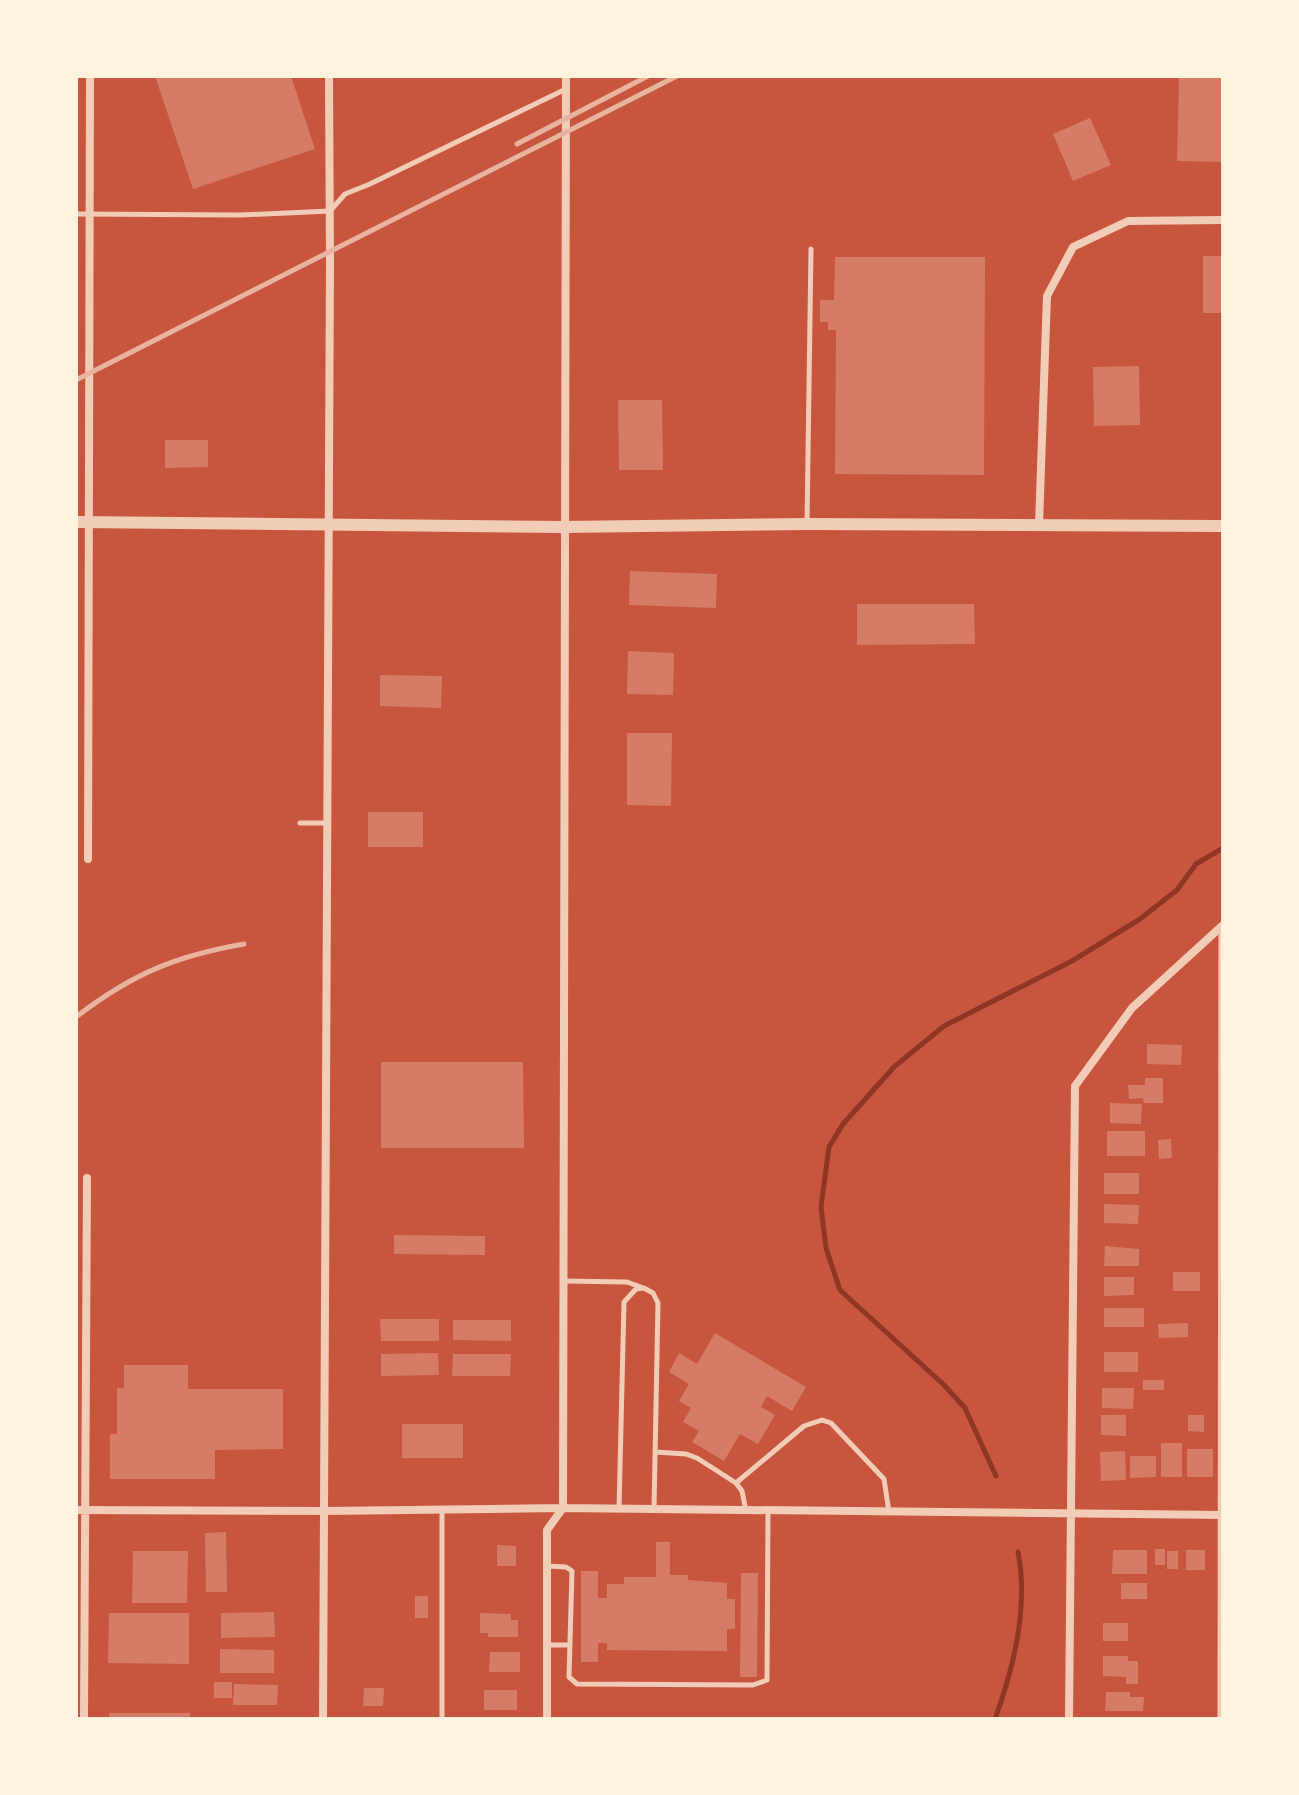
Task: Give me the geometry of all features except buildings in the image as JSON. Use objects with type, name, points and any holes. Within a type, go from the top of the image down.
[{"type":"street","points":[[88,859],[83,522],[90,76]]},
{"type":"street","points":[[323,1719],[329,76]]},
{"type":"street","points":[[547,1719],[547,1530],[563,1508],[566,76]]},
{"type":"street","points":[[1039,525],[1047,296],[1073,247],[1128,221],[1223,220]]},
{"type":"street","points":[[83,522],[564,527],[807,524],[1223,526]]},
{"type":"street","points":[[1069,1719],[1075,1086],[1132,1008],[1222,926]]},
{"type":"street","points":[[84,1719],[81,1510],[87,1178]]},
{"type":"street","points":[[81,1510],[563,1508],[1222,1515]]},
{"type":"lane","points":[[76,214],[240,215],[330,211],[345,194],[566,89]]},
{"type":"lane","points":[[807,524],[811,249]]},
{"type":"lane","points":[[300,823],[328,823]]},
{"type":"lane","points":[[1220,1719],[1222,926]]},
{"type":"lane","points":[[563,1281],[627,1282],[653,1293],[658,1303],[654,1510]]},
{"type":"lane","points":[[619,1509],[624,1302],[636,1289],[644,1288]]},
{"type":"lane","points":[[736,1483],[804,1426],[822,1420],[831,1423],[884,1479],[889,1513]]},
{"type":"lane","points":[[655,1452],[686,1454],[697,1458],[736,1483],[742,1491],[746,1511]]},
{"type":"lane","points":[[442,1510],[442,1719]]},
{"type":"lane","points":[[547,1566],[566,1567],[572,1571],[569,1677],[577,1684],[753,1685],[767,1680],[768,1511]]},
{"type":"lane","points":[[547,1645],[570,1645]]},
{"type":"waterway","points":[[996,1476],[965,1408],[840,1290],[826,1248],[821,1207],[829,1147],[843,1124],[894,1067],[944,1026],[1072,961],[1140,919],[1177,890],[1196,864],[1223,848]]},
{"type":"waterway","points":[[995,1719],[1018,1637],[1022,1594],[1018,1552]]},
{"type":"railway","points":[[517,144],[648,76]]},
{"type":"railway","points":[[76,380],[677,76]]},
{"type":"railway","points":[[76,1017],[116,989],[155,969],[197,954],[244,944]]}]
